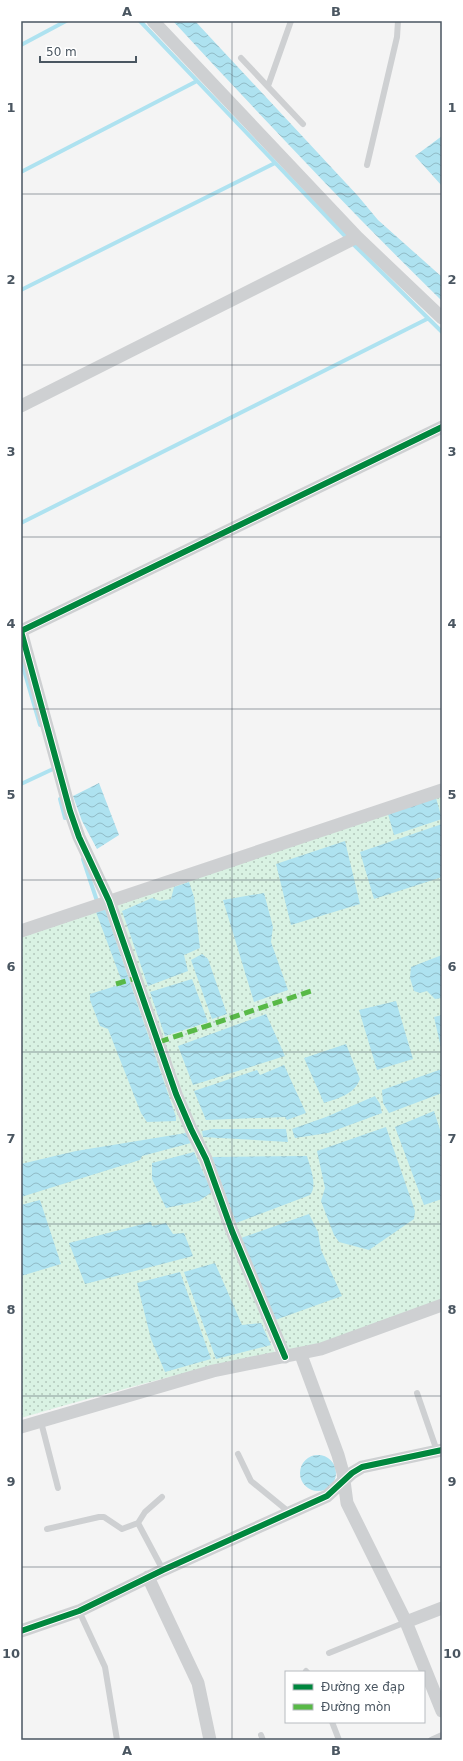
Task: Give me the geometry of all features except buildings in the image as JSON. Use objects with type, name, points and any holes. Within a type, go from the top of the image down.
[{"type":"street","points":[[153,21],[357,237],[442,318]]},
{"type":"street","points":[[21,406],[357,237]]},
{"type":"street","points":[[285,1357],[232,1231],[206,1159],[176,1094],[108,901],[79,836],[70,811],[21,631],[442,427]]},
{"type":"street","points":[[21,931],[442,790]]},
{"type":"street","points":[[21,1427],[213,1371],[321,1350],[442,1305]]},
{"type":"street","points":[[301,1355],[338,1455],[347,1503],[406,1622],[442,1711]]},
{"type":"street","points":[[21,1631],[79,1610],[289,1512],[327,1496],[352,1473],[373,1464],[439,1450]]},
{"type":"street","points":[[148,1577],[198,1682],[210,1740]]},
{"type":"street","points":[[406,1622],[442,1608]]},
{"type":"lane","points":[[268,86],[291,21]]},
{"type":"lane","points":[[367,165],[397,37],[398,21]]},
{"type":"lane","points":[[241,58],[303,124]]},
{"type":"lane","points":[[417,1393],[439,1450]]},
{"type":"lane","points":[[41,1422],[58,1488]]},
{"type":"lane","points":[[238,1454],[251,1481],[289,1512]]},
{"type":"lane","points":[[47,1529],[104,1517],[122,1529],[138,1523],[145,1512],[162,1497]]},
{"type":"lane","points":[[138,1523],[163,1570]]},
{"type":"lane","points":[[79,1610],[104,1667],[117,1740]]},
{"type":"lane","points":[[329,1653],[406,1622]]},
{"type":"lane","points":[[332,1723],[339,1740]]},
{"type":"lane","points":[[431,1740],[442,1735]]},
{"type":"green space","points":[[442,796],[442,1299],[317,1345],[288,1351],[241,1238],[212,1157],[192,1120],[115,904]]},
{"type":"green space","points":[[106,907],[275,1353],[116,1391],[21,1418],[21,935]]},
{"type":"water","points":[[173,21],[195,21],[358,196],[378,220],[442,277],[442,301],[373,232]]},
{"type":"water","points":[[442,136],[442,186],[415,156]]},
{"type":"water","points":[[99,783],[119,835],[97,849],[82,821],[73,796]]},
{"type":"water","points":[[436,798],[442,819],[394,835],[388,814]]},
{"type":"water","points":[[442,824],[442,877],[374,899],[360,852]]},
{"type":"water","points":[[345,841],[360,904],[291,925],[276,864]]},
{"type":"water","points":[[189,882],[194,897],[200,948],[184,955],[188,971],[148,986],[122,911],[152,898],[160,901],[171,899],[174,887]]},
{"type":"water","points":[[264,893],[273,927],[271,942],[288,990],[254,1002],[223,900]]},
{"type":"water","points":[[105,909],[176,1117],[176,1121],[147,1122],[141,1113],[108,1029],[100,1026],[90,1000],[90,994],[119,985],[121,979],[96,912]]},
{"type":"water","points":[[202,954],[208,959],[227,1014],[212,1019],[191,960]]},
{"type":"water","points":[[442,955],[442,998],[435,999],[427,991],[420,993],[414,991],[410,978],[411,967]]},
{"type":"water","points":[[192,979],[208,1022],[165,1036],[150,992]]},
{"type":"water","points":[[396,1001],[413,1059],[377,1070],[359,1010]]},
{"type":"water","points":[[266,1014],[285,1056],[193,1085],[178,1046]]},
{"type":"water","points":[[442,1015],[442,1052],[434,1017]]},
{"type":"water","points":[[346,1044],[360,1079],[354,1089],[350,1092],[324,1103],[304,1058]]},
{"type":"water","points":[[284,1065],[306,1113],[287,1120],[285,1117],[206,1120],[194,1091],[257,1070],[260,1075]]},
{"type":"water","points":[[442,1069],[442,1093],[389,1113],[383,1103],[382,1090]]},
{"type":"water","points":[[375,1096],[380,1104],[382,1113],[328,1133],[295,1138],[292,1129],[326,1117]]},
{"type":"water","points":[[434,1111],[442,1136],[442,1199],[424,1205],[395,1127]]},
{"type":"water","points":[[386,1127],[415,1211],[414,1219],[369,1250],[339,1242],[334,1235],[321,1201],[325,1188],[317,1151]]},
{"type":"water","points":[[213,1129],[286,1129],[288,1142],[203,1137],[202,1131]]},
{"type":"water","points":[[186,1133],[191,1143],[142,1156],[140,1160],[21,1197],[21,1164],[76,1151]]},
{"type":"water","points":[[194,1152],[212,1192],[199,1201],[166,1208],[152,1179],[152,1163]]},
{"type":"water","points":[[307,1156],[313,1182],[310,1195],[236,1223],[212,1157]]},
{"type":"water","points":[[40,1200],[61,1264],[21,1276],[21,1205]]},
{"type":"water","points":[[309,1214],[318,1232],[321,1250],[342,1296],[275,1320],[241,1238]]},
{"type":"water","points":[[151,1222],[152,1226],[166,1223],[173,1234],[184,1233],[193,1256],[85,1284],[69,1243]]},
{"type":"water","points":[[215,1263],[242,1325],[261,1323],[271,1345],[216,1359],[184,1272]]},
{"type":"water","points":[[180,1272],[211,1359],[165,1372],[151,1339],[137,1283]]},
{"type":"water","points":[[322,1455],[331,1460],[335,1466],[335,1480],[331,1486],[322,1491],[314,1491],[305,1486],[301,1480],[300,1469],[305,1460],[311,1456]]},
{"type":"waterway","points":[[21,45],[66,21]]},
{"type":"waterway","points":[[140,21],[346,237],[442,332]]},
{"type":"waterway","points":[[21,172],[197,81]]},
{"type":"waterway","points":[[21,290],[275,163]]},
{"type":"waterway","points":[[21,523],[427,319]]},
{"type":"waterway","points":[[21,660],[40,725]]},
{"type":"waterway","points":[[21,784],[53,769]]},
{"type":"waterway","points":[[60,799],[65,818]]},
{"type":"waterway","points":[[83,859],[98,904]]},
{"type":"marked path","points":[[116,984],[136,978]]},
{"type":"marked path","points":[[159,1042],[314,990]]},
{"type":"cycle path","points":[[285,1357],[232,1231],[206,1159],[176,1094],[109,901],[79,837],[70,811],[21,631],[442,427]]},
{"type":"cycle path","points":[[21,1631],[79,1611],[163,1570],[327,1496],[352,1473],[362,1467],[442,1450]]}]
